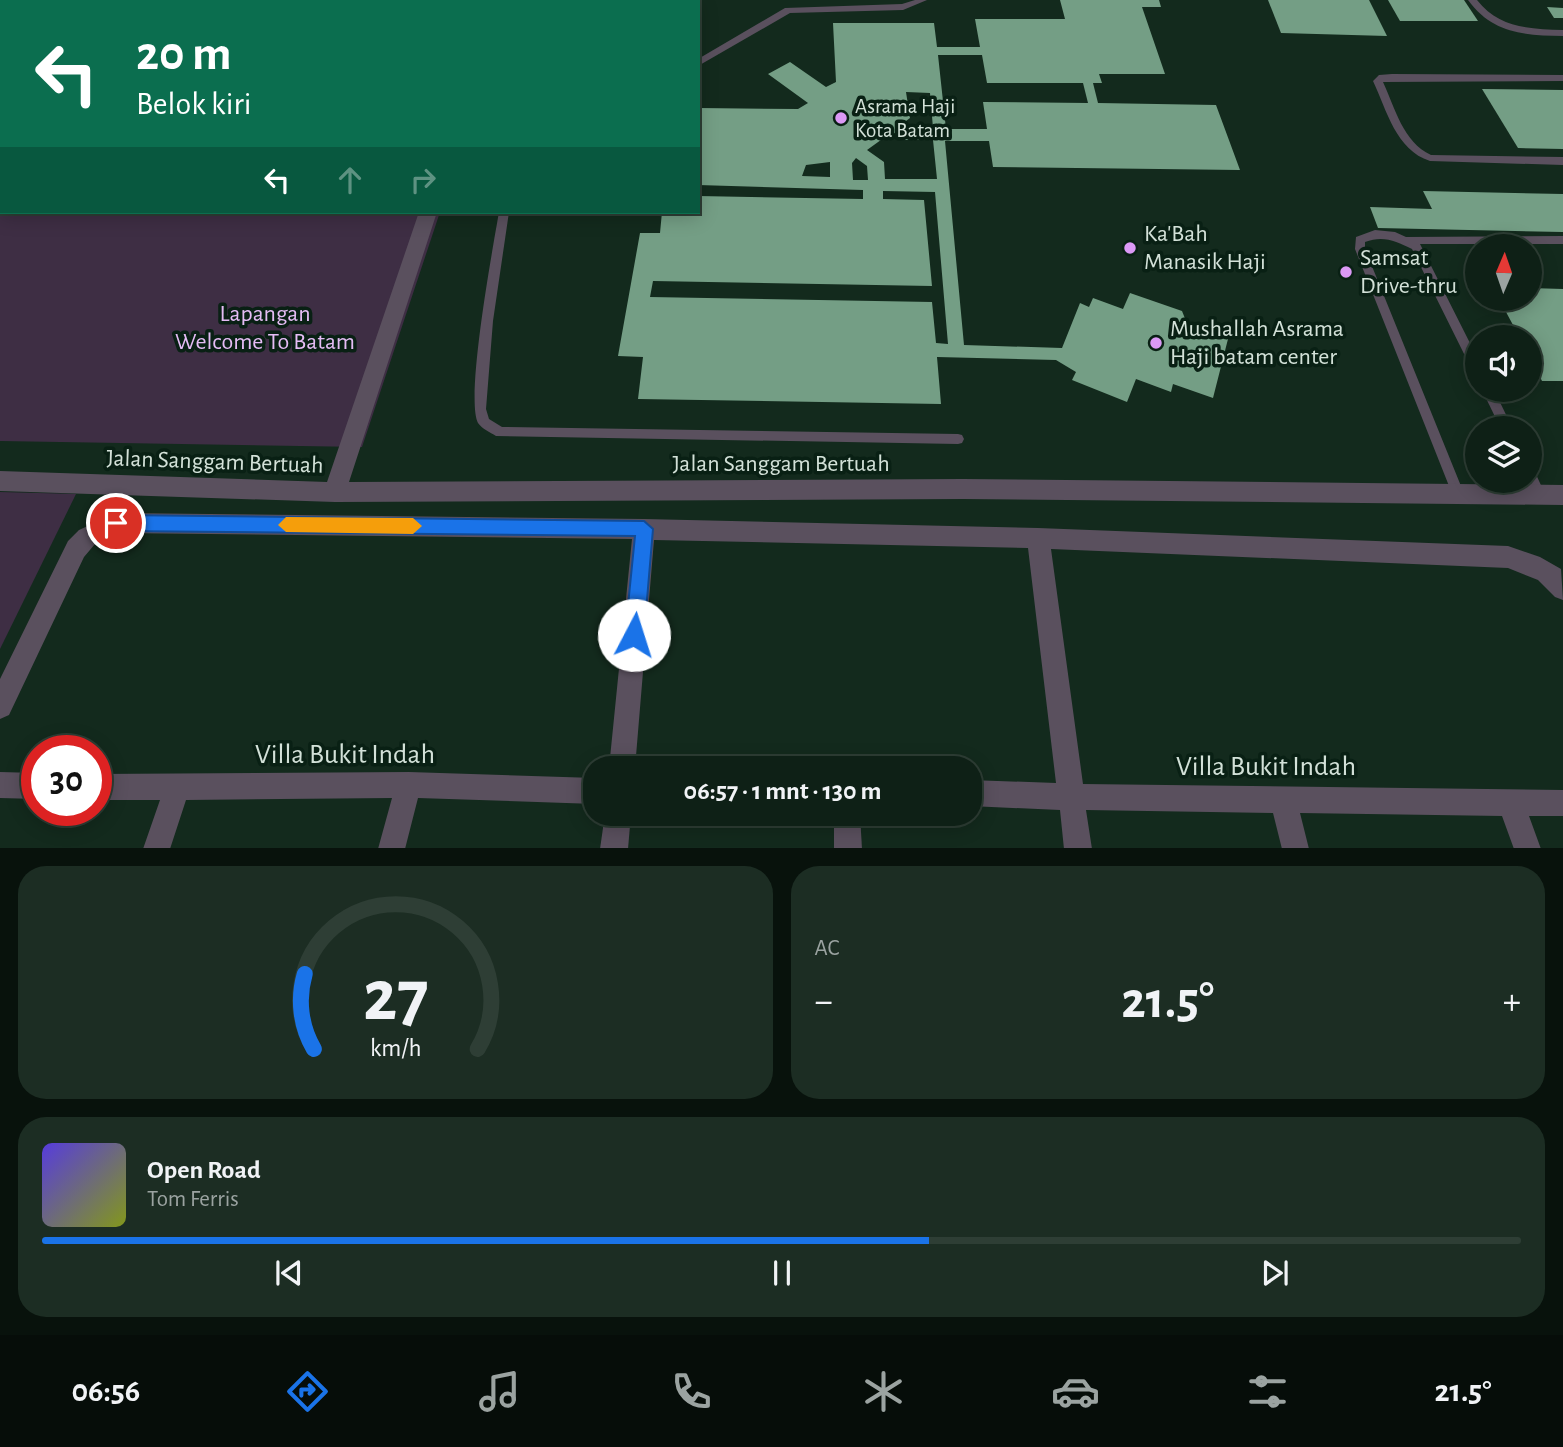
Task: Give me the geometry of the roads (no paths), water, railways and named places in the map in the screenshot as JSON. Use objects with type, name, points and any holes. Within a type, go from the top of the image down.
[{"type":"street","points":[[335,492],[427,214]]},
{"type":"street","name":"Jalan Sanggam Bertuah","points":[[0,481],[335,492],[1465,490]]},
{"type":"street","name":"Jalan Sanggam Bertuah","points":[[1542,487],[1563,495]]},
{"type":"street","points":[[0,706],[76,549],[87,537],[106,525],[644,529],[1038,538],[1508,557],[1532,563],[1560,583],[1563,589]]},
{"type":"street","points":[[623,756],[644,529]]},
{"type":"street","points":[[1038,538],[1078,848]]},
{"type":"street","points":[[0,785],[21,786]]},
{"type":"street","points":[[391,848],[409,785]]},
{"type":"street","name":"Villa Bukit Indah","points":[[112,787],[409,785],[583,791]]},
{"type":"street","points":[[156,848],[177,788]]},
{"type":"street","name":"Villa Bukit Indah","points":[[982,793],[1563,803]]},
{"type":"street","points":[[1283,799],[1296,848]]},
{"type":"street","points":[[1510,801],[1528,848]]},
{"type":"street","points":[[614,848],[617,826]]},
{"type":"street","points":[[847,826],[848,848]]},
{"type":"lane","points":[[700,62],[788,10],[902,7],[923,0]]},
{"type":"lane","points":[[1472,0],[1490,19],[1507,28],[1563,33]]},
{"type":"lane","points":[[1563,78],[1392,77],[1378,81],[1410,147],[1420,155],[1430,158],[1563,161]]},
{"type":"lane","points":[[504,214],[487,321],[480,409],[484,422],[500,432],[958,439]]},
{"type":"lane","points":[[1457,491],[1360,248],[1360,240],[1375,234],[1408,240],[1563,240]]},
{"type":"lane","points":[[1408,240],[1416,246],[1465,345]]},
{"type":"place","name":"Asrama Haji Kota Batam","points":[[841,118]]},
{"type":"place","name":"Ka'Bah Manasik Haji","points":[[1130,248]]},
{"type":"place","name":"Samsat Drive-thru","points":[[1346,272]]},
{"type":"place","name":"Mushallah Asrama Haji batam center","points":[[1156,343]]},
{"type":"park label","name":"Lapangan Welcome To Batam","points":[[265,328]]}]
